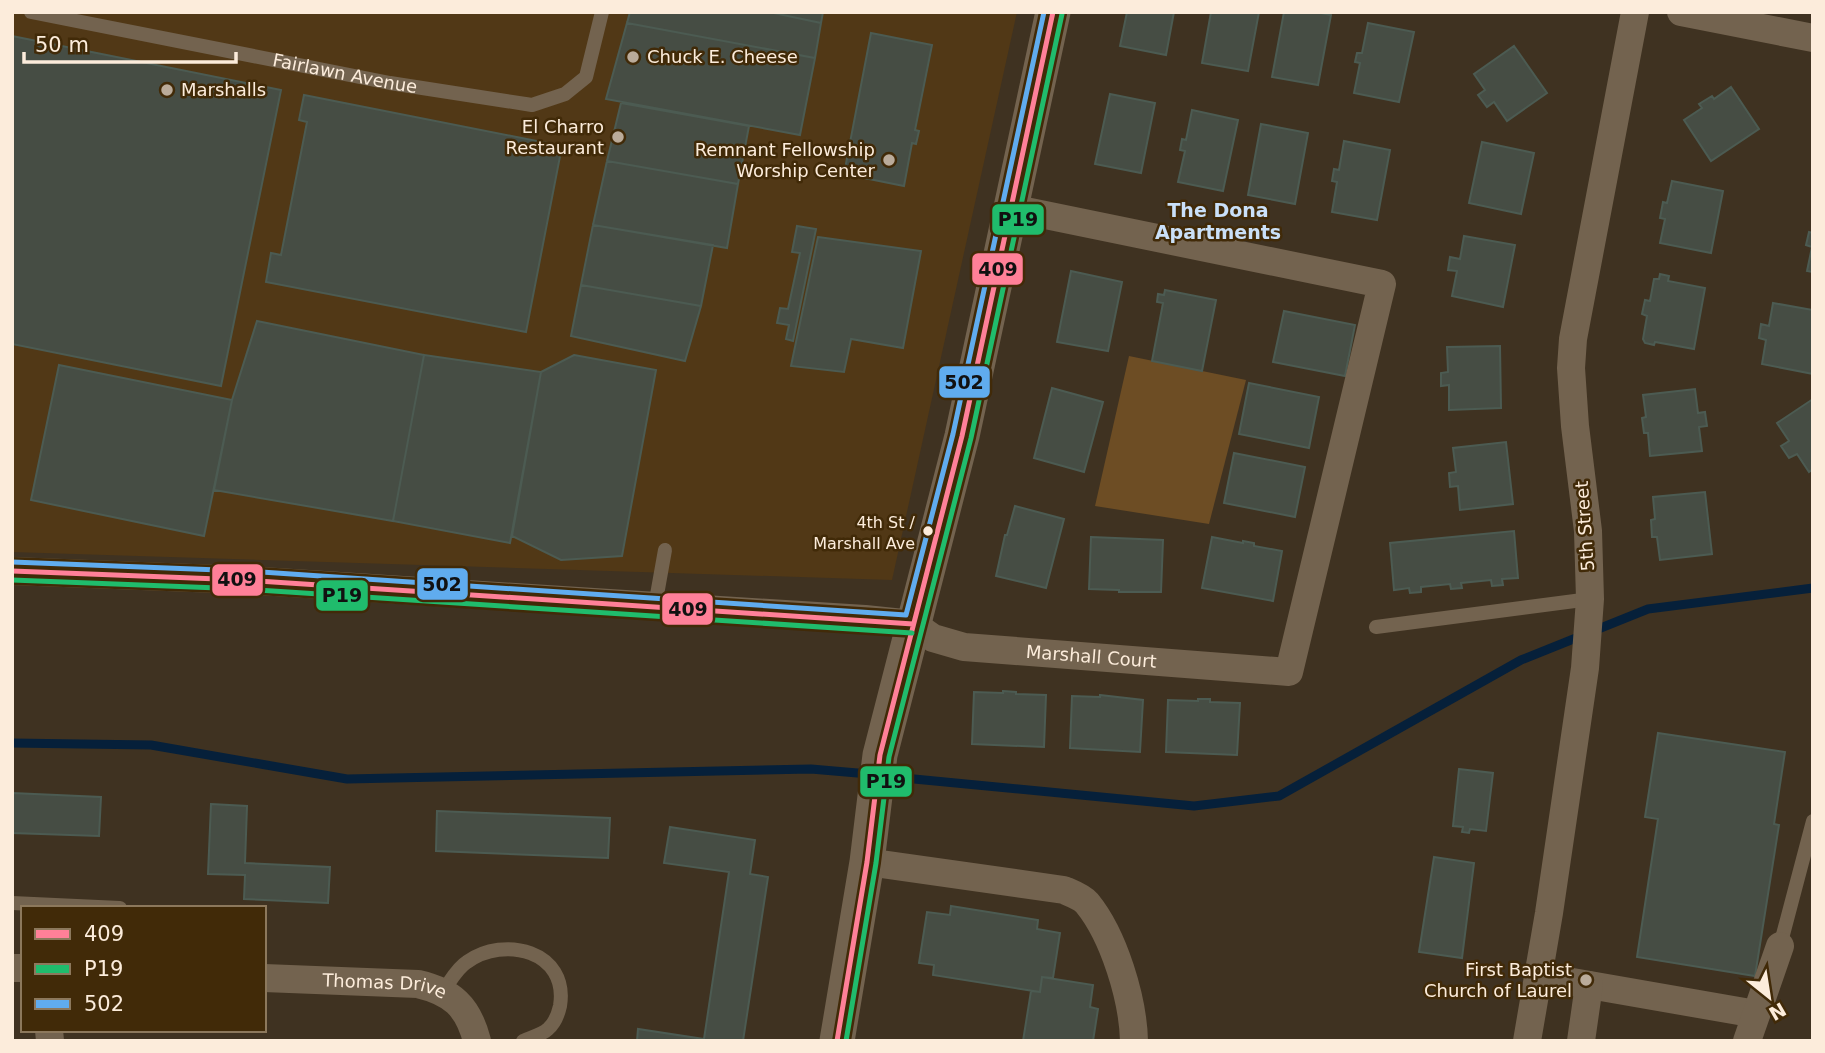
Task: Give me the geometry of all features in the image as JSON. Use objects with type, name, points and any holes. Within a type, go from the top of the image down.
[{"type":"street","points":[[837,1041],[867,862],[880,755],[962,436],[1053,12]]},
{"type":"street","name":"5th Street","points":[[1527,1041],[1585,668],[1590,599],[1588,531],[1573,403],[1573,339],[1635,12]]},
{"type":"street","points":[[1681,12],[1813,38]]},
{"type":"street","name":"Marshall Court","points":[[913,624],[933,638],[964,647],[1289,672],[1382,284],[1011,208]]},
{"type":"street","points":[[12,571],[244,580],[913,624]]},
{"type":"street","points":[[867,862],[1063,890],[1086,901],[1110,942],[1132,1010],[1134,1041]]},
{"type":"street","points":[[1538,976],[1588,985],[1751,1028],[1780,946]]},
{"type":"street","name":"Thomas Drive","points":[[266,978],[418,984],[443,991],[452,996],[467,1015],[477,1041]]},
{"type":"street","points":[[1581,1041],[1588,985]]},
{"type":"lane","name":"Fairlawn Avenue","points":[[31,12],[390,83],[532,106],[565,94],[586,77],[602,12]]},
{"type":"lane","points":[[655,606],[665,550]]},
{"type":"lane","points":[[1376,627],[1590,599]]},
{"type":"lane","points":[[1780,946],[1813,821]]},
{"type":"lane","points":[[12,903],[77,906]]},
{"type":"lane","points":[[443,991],[465,962],[491,949],[525,950],[549,963],[558,976],[561,997],[558,1016],[547,1031],[523,1041]]},
{"type":"shaded area","points":[[12,12],[1017,12],[892,580],[12,552]]},
{"type":"shaded area","points":[[1129,356],[1246,380],[1209,524],[1095,506]]},
{"type":"building","points":[[630,12],[769,12],[821,23],[815,58],[627,23]]},
{"type":"building","points":[[769,12],[823,12],[821,23]]},
{"type":"building","points":[[1127,12],[1174,12],[1166,55],[1120,46]]},
{"type":"building","points":[[1211,12],[1259,12],[1248,71],[1202,63]]},
{"type":"building","points":[[1284,12],[1331,15],[1318,85],[1272,77]]},
{"type":"building","points":[[627,23],[815,58],[800,135],[606,99]]},
{"type":"building","points":[[1368,23],[1414,32],[1399,102],[1354,93],[1360,63],[1355,62],[1357,53],[1362,53]]},
{"type":"building","points":[[871,33],[932,45],[915,130],[919,131],[916,144],[912,143],[904,186],[844,174]]},
{"type":"building","points":[[12,36],[281,90],[221,386],[12,344]]},
{"type":"building","points":[[1514,46],[1547,93],[1507,121],[1494,102],[1487,107],[1478,95],[1485,90],[1474,74]]},
{"type":"building","points":[[1731,87],[1759,129],[1711,161],[1684,120],[1702,108],[1699,104],[1712,96],[1714,99]]},
{"type":"building","points":[[1110,94],[1155,103],[1141,173],[1095,164]]},
{"type":"building","points":[[304,95],[562,146],[526,332],[266,282],[271,253],[281,255],[307,122],[299,120]]},
{"type":"building","points":[[621,103],[749,126],[738,184],[607,161]]},
{"type":"building","points":[[1192,110],[1238,120],[1223,191],[1178,182],[1185,151],[1180,150],[1182,139],[1186,140]]},
{"type":"building","points":[[1261,124],[1308,133],[1295,204],[1248,195]]},
{"type":"building","points":[[1344,141],[1390,150],[1377,220],[1332,212],[1337,182],[1332,181],[1334,169],[1339,170]]},
{"type":"building","points":[[1482,142],[1534,153],[1521,214],[1469,203]]},
{"type":"building","points":[[607,161],[738,184],[727,248],[593,225]]},
{"type":"building","points":[[1672,181],[1723,191],[1711,253],[1660,243],[1665,219],[1660,218],[1663,202],[1667,203]]},
{"type":"building","points":[[593,225],[713,245],[701,306],[581,285]]},
{"type":"building","points":[[797,226],[816,229],[793,341],[786,339],[789,325],[777,323],[780,308],[788,309],[800,253],[792,252]]},
{"type":"building","points":[[1809,232],[1813,233],[1813,272],[1807,271],[1812,247],[1806,245]]},
{"type":"building","points":[[1464,236],[1515,245],[1503,307],[1452,296],[1457,271],[1448,270],[1450,257],[1460,259]]},
{"type":"building","points":[[818,237],[921,251],[903,348],[851,339],[844,372],[791,366]]},
{"type":"building","points":[[1071,271],[1122,282],[1108,351],[1057,342]]},
{"type":"building","points":[[1660,274],[1669,276],[1668,281],[1705,288],[1694,349],[1655,342],[1654,345],[1645,343],[1643,339],[1647,316],[1642,314],[1645,300],[1650,301],[1654,279],[1659,279]]},
{"type":"building","points":[[581,285],[701,306],[685,361],[571,336]]},
{"type":"building","points":[[1165,290],[1216,300],[1202,371],[1152,361],[1163,303],[1157,302],[1158,294],[1164,295]]},
{"type":"building","points":[[1773,303],[1813,310],[1813,374],[1762,364],[1766,340],[1759,338],[1761,324],[1769,326]]},
{"type":"building","points":[[1284,311],[1355,325],[1345,376],[1273,362]]},
{"type":"building","points":[[257,321],[424,355],[393,521],[214,490],[232,400]]},
{"type":"building","points":[[1500,346],[1501,408],[1449,410],[1449,385],[1441,386],[1441,373],[1448,372],[1447,347]]},
{"type":"building","points":[[424,355],[541,372],[510,543],[393,521]]},
{"type":"building","points":[[574,355],[656,370],[622,556],[561,560],[512,536],[541,372]]},
{"type":"building","points":[[59,365],[232,400],[204,536],[31,500]]},
{"type":"building","points":[[1249,383],[1319,397],[1309,448],[1239,434]]},
{"type":"building","points":[[1052,388],[1103,402],[1084,472],[1034,458]]},
{"type":"building","points":[[1695,389],[1698,413],[1705,412],[1707,426],[1699,427],[1702,451],[1650,456],[1648,433],[1644,433],[1642,418],[1646,417],[1643,395]]},
{"type":"building","points":[[1813,399],[1813,469],[1809,472],[1797,454],[1789,458],[1781,446],[1789,441],[1777,423]]},
{"type":"building","points":[[1506,442],[1513,504],[1460,510],[1458,486],[1450,487],[1449,473],[1456,472],[1453,448]]},
{"type":"building","points":[[1234,453],[1305,467],[1295,517],[1224,503]]},
{"type":"building","points":[[1705,492],[1712,554],[1660,560],[1657,537],[1652,537],[1651,520],[1655,519],[1653,497]]},
{"type":"building","points":[[1015,506],[1064,519],[1046,588],[996,576]]},
{"type":"building","points":[[1514,531],[1518,578],[1502,579],[1503,585],[1492,586],[1491,580],[1461,583],[1462,588],[1451,589],[1450,584],[1421,587],[1421,592],[1410,593],[1409,588],[1394,590],[1390,543]]},
{"type":"building","points":[[1091,537],[1163,540],[1161,592],[1089,589]]},
{"type":"building","points":[[1212,537],[1254,543],[1254,546],[1282,551],[1273,601],[1202,588]]},
{"type":"building","points":[[1003,691],[1046,695],[1044,747],[972,744],[974,692]]},
{"type":"building","points":[[1100,695],[1143,700],[1140,752],[1070,748],[1072,696]]},
{"type":"building","points":[[1198,699],[1240,703],[1237,755],[1166,752],[1168,700]]},
{"type":"building","points":[[1658,733],[1785,752],[1774,824],[1779,825],[1755,976],[1637,957],[1658,819],[1645,817]]},
{"type":"building","points":[[1459,769],[1493,773],[1486,831],[1470,829],[1469,833],[1462,832],[1463,827],[1453,826]]},
{"type":"building","points":[[12,793],[101,797],[99,836],[12,833]]},
{"type":"building","points":[[211,804],[247,806],[245,863],[330,867],[328,903],[244,899],[245,875],[208,874]]},
{"type":"building","points":[[437,811],[610,818],[608,858],[436,851]]},
{"type":"building","points":[[670,827],[755,840],[750,874],[768,877],[743,1041],[637,1041],[638,1029],[704,1039],[729,872],[664,863]]},
{"type":"building","points":[[1434,857],[1474,863],[1462,958],[1419,952]]},
{"type":"building","points":[[951,906],[1038,920],[1037,929],[1060,933],[1053,978],[1042,977],[1040,992],[933,975],[934,965],[919,963],[927,912],[950,915]]},
{"type":"building","points":[[1042,977],[1093,985],[1090,1007],[1098,1009],[1093,1041],[1023,1041],[1031,991],[1040,992]]},
{"type":"waterway","points":[[883,776],[1194,806],[1279,796],[1521,660],[1648,609],[1813,588]]},
{"type":"waterway","points":[[12,743],[151,745],[347,779],[811,769],[869,774]]},
{"type":"transit line","name":"502","points":[[12,562],[245,571],[906,615],[953,434],[1044,12]]},
{"type":"transit line","name":"409","points":[[837,1041],[867,862],[880,755],[962,436],[1053,12]]},
{"type":"transit line","name":"P19","points":[[846,1041],[876,863],[889,757],[971,438],[1062,14]]},
{"type":"transit line","name":"409","points":[[12,571],[244,580],[913,624]]},
{"type":"transit line","name":"P19","points":[[12,580],[244,589],[912,633]]},
{"type":"place","name":"Chuck E. Cheese","points":[[633,57]]},
{"type":"place","name":"Marshalls","points":[[167,90]]},
{"type":"place","name":"El Charro Restaurant","points":[[618,137]]},
{"type":"place","name":"Remnant Fellowship Worship Center","points":[[889,160]]},
{"type":"place","name":"4th St / Marshall Ave","points":[[928,531]]},
{"type":"place","name":"First Baptist Church of Laurel","points":[[1586,980]]},
{"type":"district","name":"The Dona Apartments","points":[[1218,221]]}]
